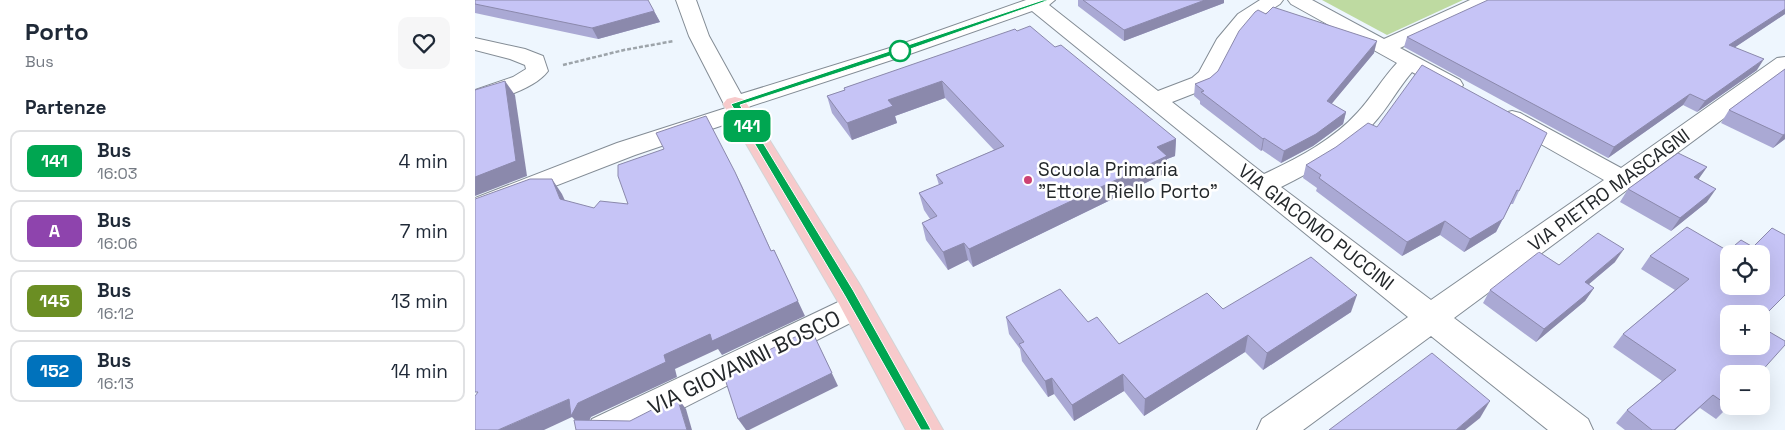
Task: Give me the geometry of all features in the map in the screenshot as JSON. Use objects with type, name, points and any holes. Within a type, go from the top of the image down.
[{"type":"main road","points":[[737,108],[855,306],[925,430]]},
{"type":"street","points":[[686,0],[699,36],[737,108]]},
{"type":"street","points":[[1156,100],[1200,84],[1208,76],[1227,39],[1239,25],[1259,8],[1273,0]]},
{"type":"street","points":[[1298,0],[1469,94]]},
{"type":"street","points":[[1384,47],[1486,0]]},
{"type":"street","points":[[475,208],[737,108],[1040,2]]},
{"type":"street","name":"VIA GIACOMO PUCCINI","points":[[1040,2],[1262,186],[1575,430]]},
{"type":"street","points":[[475,44],[517,54],[535,61],[537,71],[521,82],[485,95]]},
{"type":"street","points":[[1262,186],[1304,165],[1341,140],[1365,118],[1402,69],[1410,62]]},
{"type":"street","name":"VIA PIETRO MASCAGNI","points":[[1275,430],[1433,318],[1622,179],[1778,75]]},
{"type":"street","points":[[1495,109],[1622,179]]},
{"type":"street","name":"VIA GIOVANNI BOSCO","points":[[605,430],[855,306]]},
{"type":"path","points":[[537,71],[624,50],[699,36]]},
{"type":"green space","points":[[1322,0],[1463,0],[1387,35]]},
{"type":"building","points":[[475,0],[648,0],[654,11],[592,28],[475,4]]},
{"type":"building","points":[[1083,0],[1205,0],[1124,30]]},
{"type":"building","points":[[1488,0],[1785,0],[1785,9],[1729,45],[1764,59],[1705,101],[1690,94],[1614,147],[1407,37]]},
{"type":"building","points":[[1273,7],[1377,41],[1327,101],[1346,112],[1316,134],[1284,151],[1263,139],[1201,92],[1204,91],[1195,84],[1210,78],[1218,71],[1239,31],[1255,12],[1258,10],[1266,14]]},
{"type":"building","points":[[1030,26],[1055,47],[1061,45],[1176,139],[1157,147],[1167,156],[969,249],[964,243],[943,252],[922,223],[937,216],[919,193],[943,183],[936,175],[1004,146],[942,81],[888,100],[893,106],[847,123],[827,96],[845,90],[844,88],[1015,29],[1017,31]]},
{"type":"building","points":[[1422,65],[1547,133],[1503,219],[1470,239],[1445,221],[1407,242],[1319,178],[1321,175],[1306,165],[1336,147],[1368,123],[1377,127]]},
{"type":"building","points":[[1785,69],[1785,134],[1783,135],[1729,110]]},
{"type":"building","points":[[505,81],[516,161],[475,177],[475,90]]},
{"type":"building","points":[[706,116],[735,172],[771,251],[774,250],[798,301],[712,341],[710,334],[664,355],[666,362],[578,403],[571,416],[569,399],[498,430],[475,430],[475,396],[478,392],[475,392],[475,199],[530,179],[552,179],[560,199],[594,208],[600,201],[628,204],[618,176],[618,165],[664,149],[656,133]]},
{"type":"building","points":[[1678,153],[1707,167],[1694,177],[1716,189],[1680,218],[1628,189]]},
{"type":"building","points":[[1687,227],[1720,246],[1720,295],[1770,295],[1770,245],[1755,245],[1772,228],[1785,235],[1785,295],[1770,310],[1770,305],[1720,305],[1720,355],[1770,355],[1770,332],[1785,341],[1785,345],[1767,365],[1720,365],[1720,400],[1713,395],[1674,430],[1652,430],[1627,410],[1676,370],[1623,334],[1689,279],[1650,256]]},
{"type":"building","points":[[1598,233],[1624,249],[1585,282],[1594,288],[1544,329],[1490,290],[1539,252],[1559,265]]},
{"type":"building","points":[[1741,240],[1750,245],[1735,245]]},
{"type":"building","points":[[1311,257],[1357,295],[1267,353],[1248,335],[1145,399],[1123,374],[1072,405],[1052,378],[1045,381],[1019,344],[1024,342],[1006,317],[1060,289],[1088,322],[1097,317],[1119,344],[1207,293],[1223,309]]},
{"type":"building","points":[[811,329],[832,373],[738,419],[723,373]]},
{"type":"building","points":[[1432,353],[1490,401],[1456,430],[1329,430]]},
{"type":"building","points":[[677,397],[687,430],[576,430],[574,420],[630,421]]},
{"type":"bus line","name":"141","points":[[925,430],[849,293],[735,104],[900,51],[1045,0]]},
{"type":"place","name":"Scuola Primaria \"Ettore Riello Porto\"","points":[[1028,180]]}]
